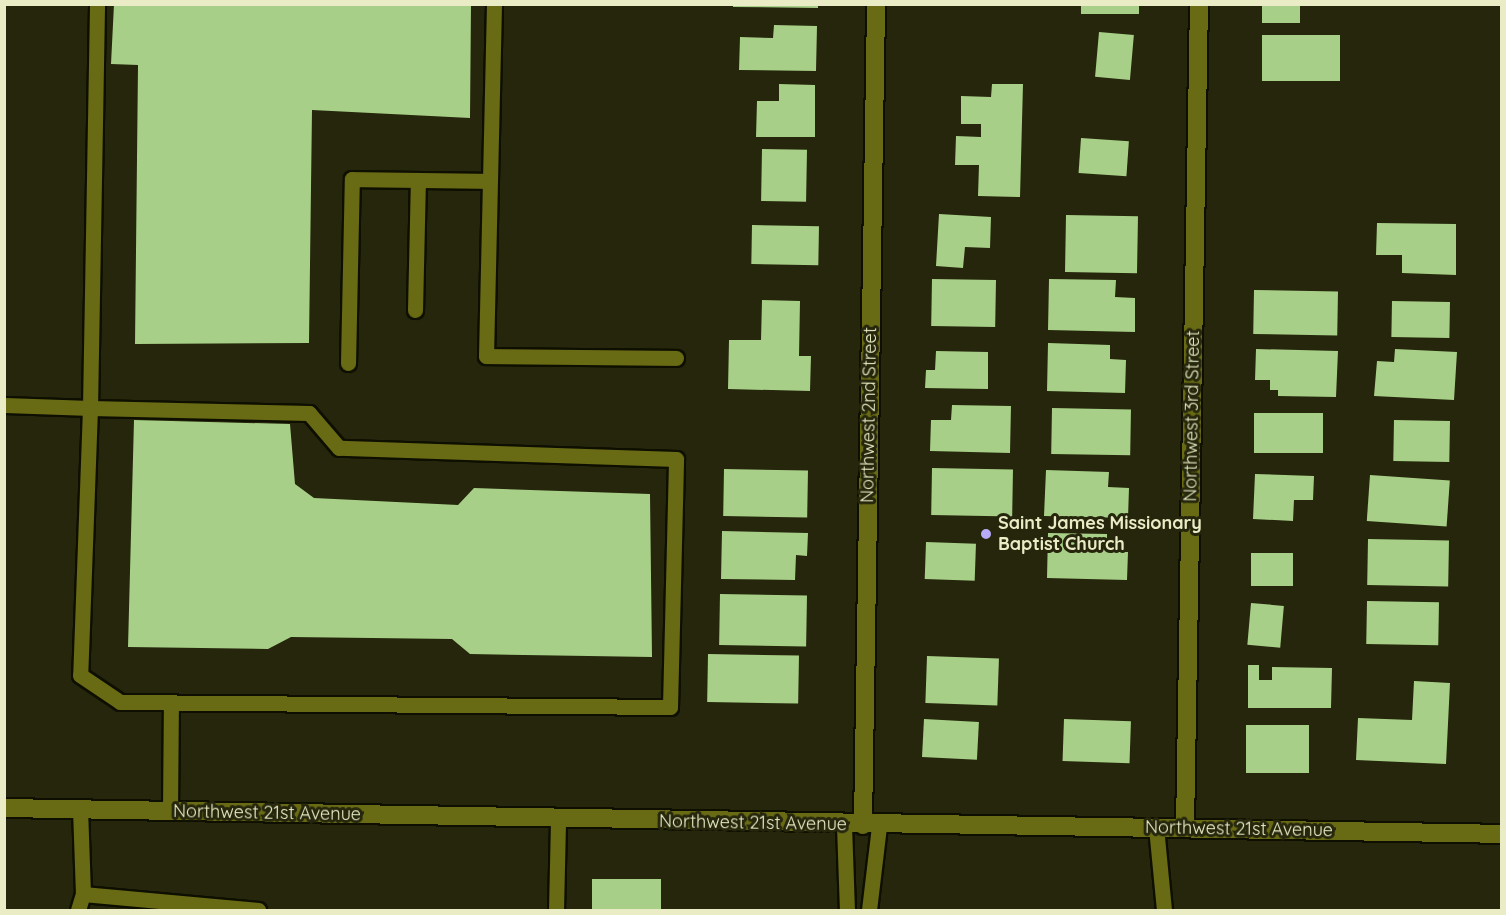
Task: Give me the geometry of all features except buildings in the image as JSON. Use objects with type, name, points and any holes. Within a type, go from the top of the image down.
[{"type":"street","name":"Northwest 2nd Street","points":[[862,825],[876,4]]},
{"type":"street","name":"Northwest 3rd Street","points":[[1185,828],[1199,4]]},
{"type":"street","name":"Northwest 21st Avenue","points":[[4,808],[862,825],[1156,827],[1502,834]]},
{"type":"lane","points":[[4,405],[90,408],[309,413],[339,448],[676,459],[670,707],[120,702],[80,675],[90,408],[97,4]]},
{"type":"lane","points":[[494,4],[486,356],[676,358]]},
{"type":"lane","points":[[348,363],[352,179],[489,181]]},
{"type":"lane","points":[[415,310],[418,180]]},
{"type":"lane","points":[[170,811],[171,703]]},
{"type":"lane","points":[[78,910],[83,894],[80,809]]},
{"type":"lane","points":[[556,910],[558,819]]},
{"type":"lane","points":[[847,910],[862,825]]},
{"type":"lane","points":[[862,825],[869,910]]},
{"type":"lane","points":[[1156,827],[1164,910]]},
{"type":"lane","points":[[83,894],[258,910]]},
{"type":"place","name":"Saint James Missionary Baptist Church","points":[[986,534]]}]
